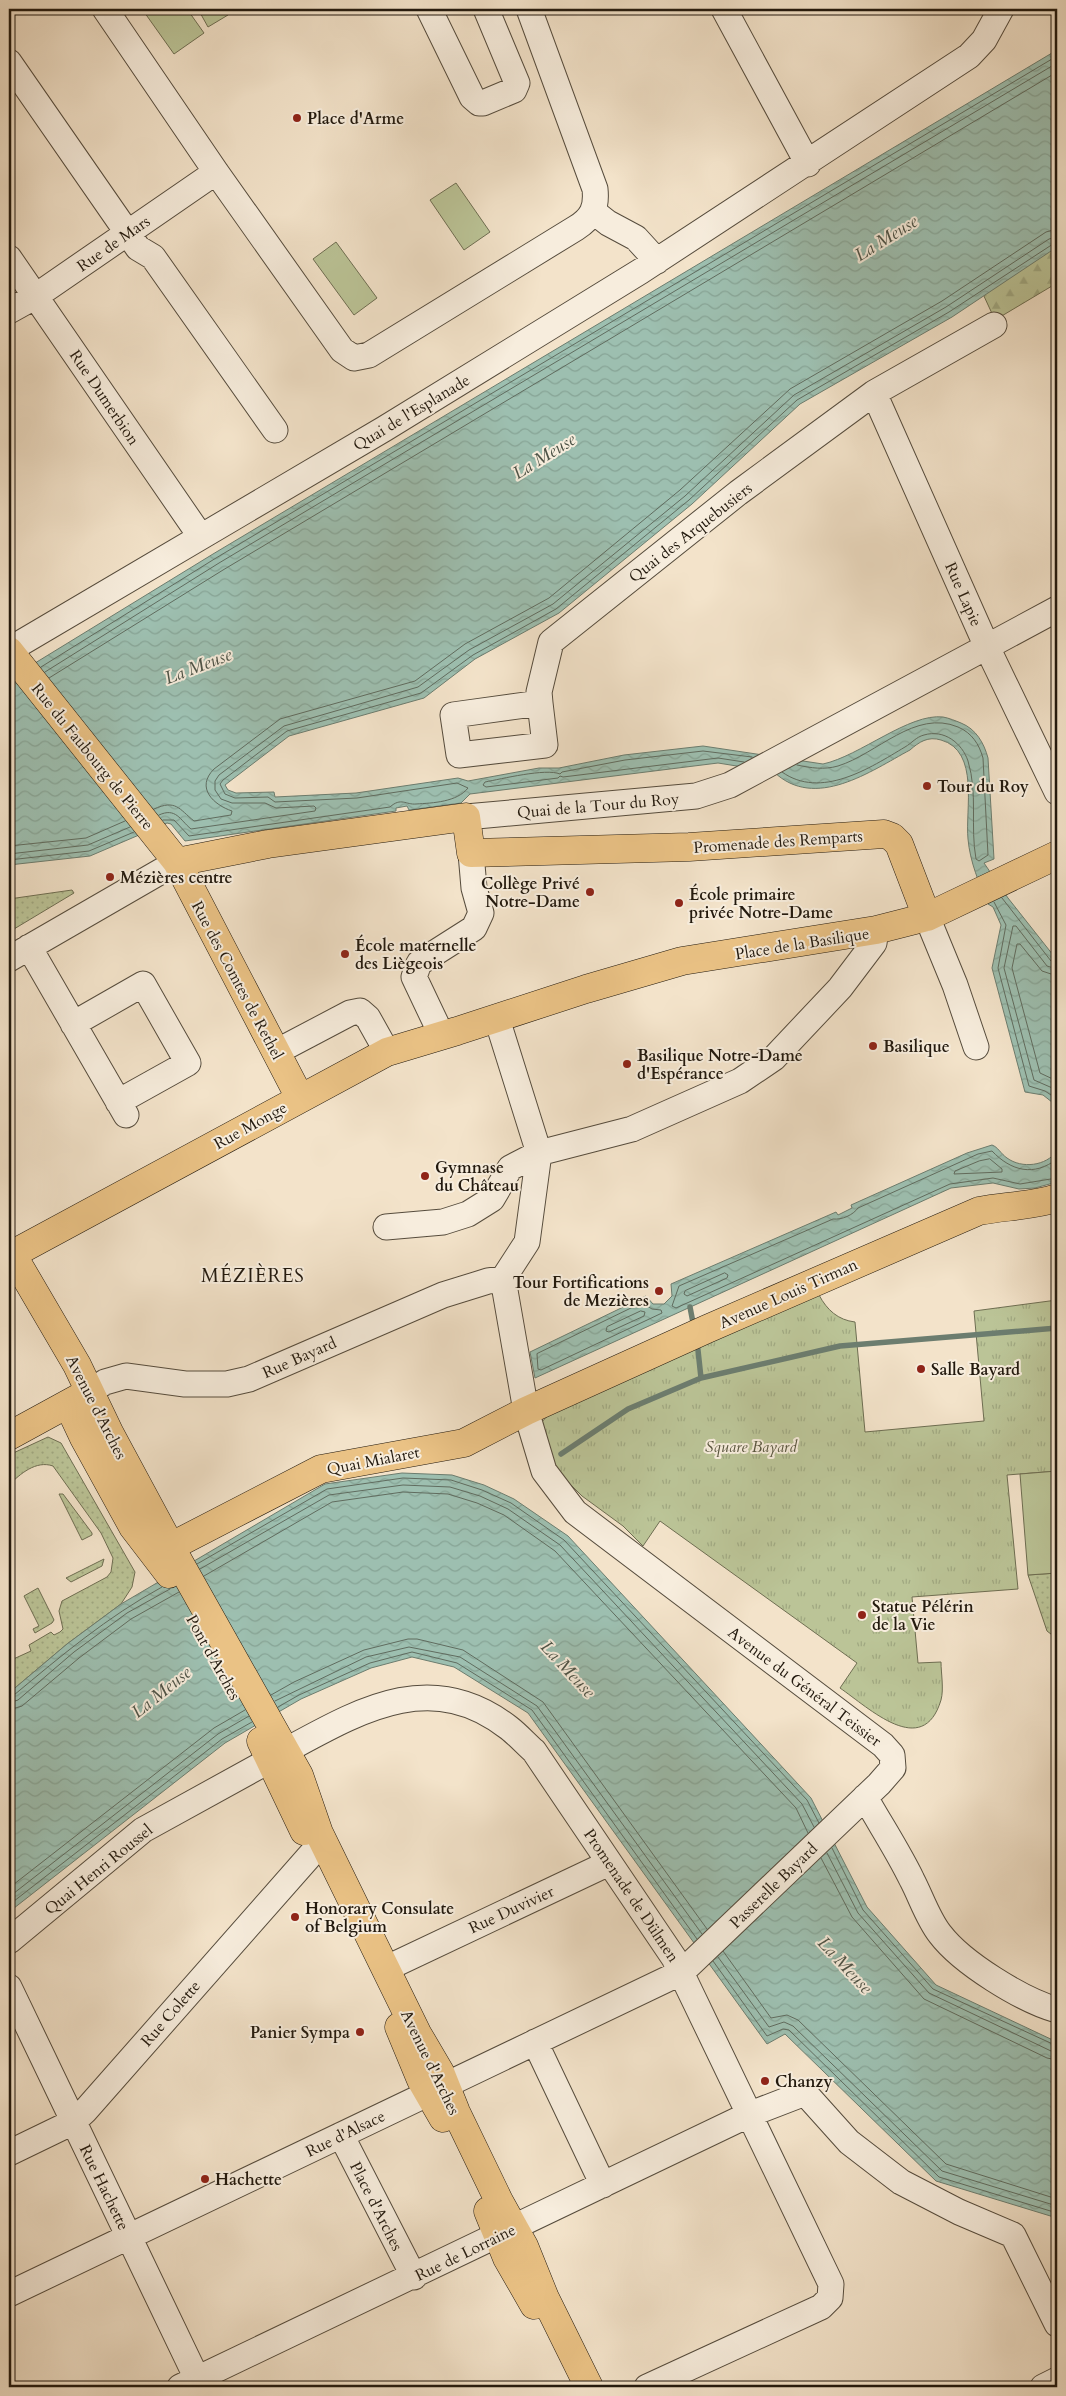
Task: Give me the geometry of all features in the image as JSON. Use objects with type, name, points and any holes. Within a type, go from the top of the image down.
[{"type":"main road","name":"Rue du Faubourg de Pierre","points":[[9,650],[177,862]]},
{"type":"main road","points":[[466,817],[471,853]]},
{"type":"main road","name":"Quai de la Tour du Roy","points":[[177,862],[268,844],[466,817]]},
{"type":"main road","name":"Promenade des Remparts","points":[[471,853],[689,847],[884,834],[892,837],[899,844],[926,917]]},
{"type":"main road","points":[[876,930],[926,917],[1048,860]]},
{"type":"main road","name":"Rue des Comtes de Rethel","points":[[177,862],[300,1098]]},
{"type":"main road","name":"Place de la Basilique","points":[[497,1019],[586,989],[682,962],[876,930]]},
{"type":"main road","name":"Rue Monge","points":[[10,1255],[387,1052],[497,1019]]},
{"type":"main road","name":"Avenue Louis Tirman","points":[[526,1411],[842,1269],[979,1212],[999,1207],[1038,1204],[1057,1198]]},
{"type":"main road","name":"Avenue d'Arches","points":[[10,1255],[76,1365],[78,1398],[171,1559]]},
{"type":"main road","points":[[9,1436],[78,1398]]},
{"type":"main road","name":"Quai Mialaret","points":[[171,1559],[321,1469],[464,1443],[526,1411]]},
{"type":"main road","name":"Pont d'Arches","points":[[171,1559],[273,1748]]},
{"type":"main road","name":"Avenue d'Arches","points":[[273,1748],[314,1851],[437,2089]]},
{"type":"main road","name":"Avenue d'Arches","points":[[273,1748],[299,1774],[319,1833],[386,1969],[486,2206],[506,2232],[589,2387]]},
{"type":"main road","name":"Avenue d'Arches","points":[[506,2232],[509,2263],[535,2307],[574,2387]]},
{"type":"street","points":[[105,9],[216,172],[342,350],[354,358],[369,355],[576,228],[587,221],[594,212],[595,189],[529,9]]},
{"type":"street","points":[[432,12],[472,97],[479,103],[483,103],[514,90],[517,83],[486,9]]},
{"type":"street","points":[[724,9],[808,164]]},
{"type":"street","name":"Quai de l'Esplanade","points":[[9,650],[384,429],[657,261],[808,164],[969,56],[984,40],[1001,9]]},
{"type":"street","points":[[9,62],[138,248],[154,257],[275,430]]},
{"type":"street","name":"Rue de Mars","points":[[9,311],[36,296],[216,172]]},
{"type":"street","points":[[594,212],[608,223],[636,238],[657,261]]},
{"type":"street","name":"Rue Dumerbion","points":[[9,258],[201,537]]},
{"type":"street","name":"Quai des Arquebusiers","points":[[540,703],[453,715],[459,755],[545,745],[539,692],[551,642],[738,494],[874,394],[994,325]]},
{"type":"street","name":"Rue Lapie","points":[[874,394],[987,647],[1057,792]]},
{"type":"street","name":"Quai de la Tour du Roy","points":[[466,817],[696,796],[730,785],[1057,609]]},
{"type":"street","points":[[442,1036],[414,977],[420,963],[474,928],[482,913],[474,888],[471,853]]},
{"type":"street","points":[[73,1024],[143,984],[188,1063],[122,1109],[73,1024],[19,953],[177,862]]},
{"type":"street","name":"Promenade des Remparts","points":[[926,917],[955,985],[976,1048]]},
{"type":"street","name":"Place de la Basilique","points":[[386,1227],[443,1222],[468,1214],[492,1199],[510,1168],[539,1153],[632,1129],[749,1075],[774,1058],[840,988],[874,943],[876,930]]},
{"type":"street","points":[[276,1052],[350,1013],[360,1011],[368,1018],[387,1052]]},
{"type":"street","points":[[497,1019],[539,1153],[527,1242],[503,1279]]},
{"type":"street","name":"Rue Bayard","points":[[78,1398],[105,1382],[126,1376],[185,1384],[227,1384],[249,1379],[443,1295],[488,1281],[503,1279]]},
{"type":"street","name":"Avenue du Général Teissier","points":[[503,1279],[526,1411],[544,1470],[575,1512],[879,1755],[865,1797]]},
{"type":"street","name":"Promenade de Dülmen","points":[[273,1748],[385,1704],[417,1698],[448,1698],[478,1709],[509,1728],[534,1751],[609,1862],[690,1965],[748,2115],[831,2284],[830,2298],[821,2307],[646,2387]]},
{"type":"street","name":"Quai Henri Roussel","points":[[9,1941],[144,1830],[273,1748]]},
{"type":"street","points":[[865,1797],[910,1876],[939,1933],[955,1951],[999,1982],[1042,2006],[1057,2010]]},
{"type":"street","name":"Passerelle Bayard","points":[[690,1965],[865,1797]]},
{"type":"street","name":"Rue Colette","points":[[9,2152],[73,2122],[314,1851]]},
{"type":"street","name":"Rue Duvivier","points":[[386,1969],[609,1862]]},
{"type":"street","name":"Rue d'Alsace","points":[[9,2294],[535,2042],[690,1965]]},
{"type":"street","name":"Rue Hachette","points":[[9,1987],[130,2237],[193,2385]]},
{"type":"street","points":[[535,2042],[603,2185]]},
{"type":"street","name":"Rue de Lorraine","points":[[193,2385],[748,2115],[805,2093],[849,2142],[901,2182],[959,2212],[1013,2235],[1057,2324]]},
{"type":"street","name":"Place d'Arches","points":[[341,2135],[414,2277]]},
{"type":"street","points":[[1043,2387],[1057,2380]]},
{"type":"green space","points":[[142,9],[187,9],[204,33],[174,54]]},
{"type":"green space","points":[[198,9],[224,9],[228,15],[208,27]]},
{"type":"green space","points":[[456,183],[490,232],[464,250],[430,200]]},
{"type":"green space","points":[[1057,225],[1057,283],[995,320],[977,281]]},
{"type":"green space","points":[[336,242],[377,298],[354,315],[313,259]]},
{"type":"green space","points":[[72,890],[74,893],[9,932],[9,899]]},
{"type":"green space","name":"Square Bayard","points":[[819,1295],[838,1317],[855,1322],[865,1432],[984,1421],[974,1311],[1057,1300],[1057,1471],[1007,1475],[1018,1589],[912,1597],[918,1663],[941,1662],[941,1700],[933,1718],[922,1726],[909,1728],[895,1724],[865,1707],[840,1688],[857,1663],[660,1521],[643,1546],[623,1526],[582,1496],[558,1472],[547,1451],[541,1423],[549,1414],[687,1349]]},
{"type":"green space","points":[[48,1437],[61,1443],[135,1572],[132,1587],[121,1604],[67,1644],[9,1693],[9,1673],[12,1671],[9,1661],[31,1651],[29,1645],[51,1632],[54,1635],[60,1632],[63,1629],[59,1611],[62,1601],[107,1577],[111,1572],[113,1558],[101,1533],[53,1466],[35,1466],[9,1485],[9,1455]]},
{"type":"green space","points":[[1057,1471],[1057,1573],[1028,1575],[1020,1474]]},
{"type":"green space","points":[[59,1494],[63,1494],[92,1535],[82,1540]]},
{"type":"green space","points":[[104,1559],[102,1566],[71,1582],[66,1578]]},
{"type":"green space","points":[[1057,1573],[1056,1638],[1047,1631],[1028,1575]]},
{"type":"green space","points":[[38,1588],[54,1620],[35,1633],[33,1629],[39,1626],[24,1596]]},
{"type":"water","name":"La Meuse","points":[[1057,50],[1057,247],[952,317],[800,404],[692,504],[559,613],[475,659],[424,698],[289,736],[225,785],[228,790],[236,793],[274,792],[275,797],[356,793],[458,778],[468,781],[539,768],[559,768],[624,755],[703,746],[823,764],[853,753],[915,722],[943,717],[955,720],[975,733],[982,742],[988,758],[994,859],[984,863],[1008,898],[1057,960],[1057,1106],[1043,1095],[1025,1092],[992,968],[1001,925],[993,907],[988,904],[981,888],[969,848],[966,769],[961,756],[953,746],[941,740],[924,740],[878,768],[843,784],[825,788],[807,788],[790,783],[774,772],[718,763],[470,794],[461,803],[409,810],[407,806],[396,808],[396,811],[185,841],[171,824],[167,823],[90,856],[9,865],[9,679],[213,554]]},
{"type":"water","points":[[992,1145],[1013,1161],[1027,1165],[1047,1160],[1057,1151],[1057,1182],[1035,1188],[1019,1189],[993,1183],[951,1188],[535,1378],[530,1352],[646,1296],[653,1304],[664,1304],[672,1296],[671,1284],[836,1212],[838,1215],[852,1208],[851,1205],[967,1153]]},
{"type":"water","name":"La Meuse","points":[[402,1473],[452,1475],[484,1485],[514,1499],[568,1536],[811,1798],[867,1907],[936,1985],[1057,2042],[1057,2218],[936,2181],[785,2034],[767,2044],[528,1713],[454,1667],[412,1657],[371,1668],[301,1699],[225,1743],[9,1912],[9,1693],[67,1644],[121,1604],[325,1484]]},
{"type":"waterway","points":[[690,1307],[694,1328]]},
{"type":"waterway","points":[[561,1454],[628,1409],[701,1378],[840,1346],[1057,1328]]},
{"type":"waterway","points":[[697,1341],[701,1378]]},
{"type":"place","name":"Place d'Arme","points":[[297,118]]},
{"type":"place","name":"Tour du Roy","points":[[927,786]]},
{"type":"place","name":"Mézières centre","points":[[110,877]]},
{"type":"place","name":"Collège Privé Notre-Dame","points":[[590,892]]},
{"type":"place","name":"École primaire privée Notre-Dame","points":[[679,903]]},
{"type":"place","name":"École maternelle des Liègeois","points":[[345,954]]},
{"type":"place","name":"Basilique","points":[[873,1046]]},
{"type":"place","name":"Basilique Notre-Dame d'Espérance","points":[[627,1064]]},
{"type":"place","name":"Gymnase du Château","points":[[425,1176]]},
{"type":"place","name":"Tour Fortifications de Mezières","points":[[659,1291]]},
{"type":"place","name":"Salle Bayard","points":[[921,1369]]},
{"type":"place","name":"Statue Pélérin de la Vie","points":[[862,1615]]},
{"type":"place","name":"Honorary Consulate of Belgium","points":[[295,1917]]},
{"type":"place","name":"Panier Sympa","points":[[360,2032]]},
{"type":"place","name":"Chanzy","points":[[765,2081]]},
{"type":"place","name":"Hachette","points":[[205,2179]]},
{"type":"district","name":"MÉZIÈRES","points":[[253,1275]]}]
